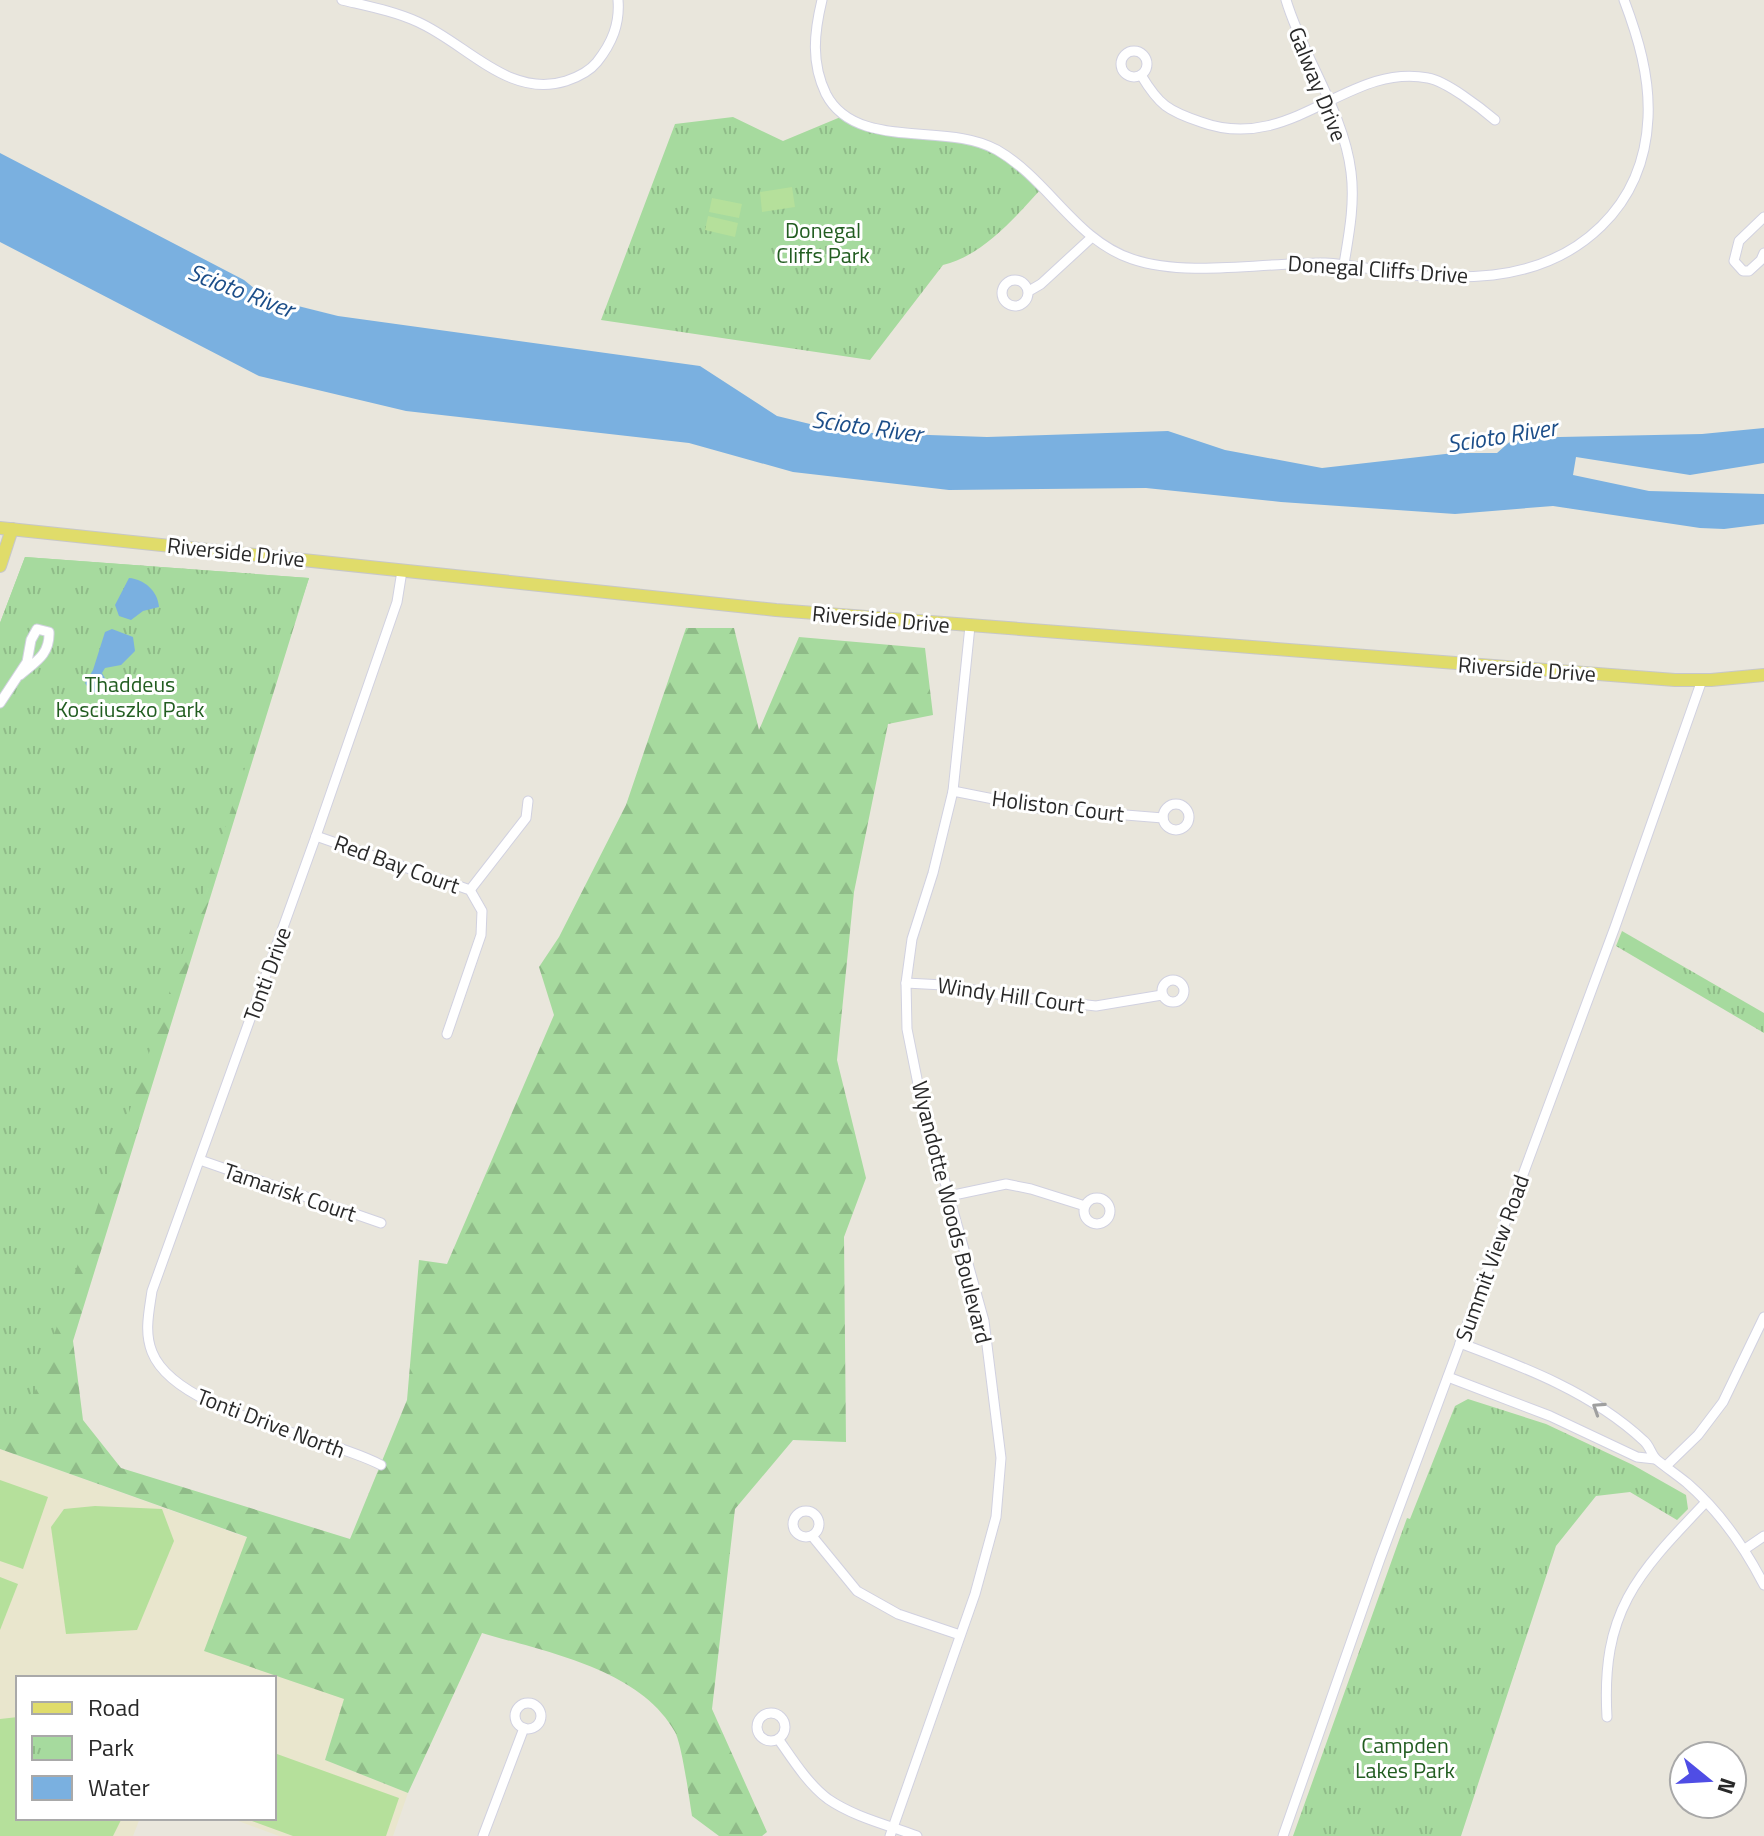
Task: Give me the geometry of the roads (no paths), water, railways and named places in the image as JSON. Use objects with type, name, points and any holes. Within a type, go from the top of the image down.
[{"type":"main road","points":[[0,566],[6,529]]},
{"type":"main road","name":"Riverside Drive","points":[[6,529],[776,610],[1702,680],[1764,675]]},
{"type":"street","points":[[342,0],[416,20],[452,39],[503,75],[520,83],[535,85],[553,85],[595,65],[610,44],[618,24],[618,0]]},
{"type":"street","name":"Donegal Cliffs Drive","points":[[822,0],[815,30],[818,74],[829,99],[850,121],[876,129],[950,135],[996,149],[1034,177],[1091,238],[1116,253],[1167,267],[1295,262],[1344,264],[1417,275],[1494,275],[1538,265],[1580,245],[1596,232],[1623,200],[1645,143],[1648,119],[1640,45],[1624,0]]},
{"type":"street","name":"Galway Drive","points":[[1286,0],[1295,32],[1339,126],[1351,171],[1352,215],[1344,264]]},
{"type":"street","points":[[1141,75],[1164,108],[1210,126],[1239,130],[1268,127],[1374,82],[1401,78],[1429,78],[1478,105],[1495,120]]},
{"type":"street","points":[[1764,217],[1739,241],[1734,261],[1737,267],[1749,271],[1764,253]]},
{"type":"street","points":[[1029,291],[1041,284],[1091,238]]},
{"type":"street","name":"Tonti Drive","points":[[167,1374],[153,1353],[146,1322],[152,1291],[316,836],[397,602],[402,571]]},
{"type":"street","name":"Wyandotte Woods Boulevard","points":[[891,1832],[960,1635],[996,1517],[1001,1458],[984,1321],[919,1089],[907,1029],[906,983],[912,939],[933,873],[953,791],[970,626]]},
{"type":"street","points":[[0,703],[27,662],[31,640],[37,629],[49,632],[49,642],[39,662],[20,675]]},
{"type":"street","name":"Summit View Road","points":[[1283,1836],[1380,1559],[1646,842],[1702,680]]},
{"type":"street","name":"Holiston Court","points":[[953,791],[1039,808],[1163,818]]},
{"type":"street","points":[[470,890],[526,818],[528,801]]},
{"type":"street","name":"Red Bay Court","points":[[316,836],[470,890],[482,911],[481,935],[447,1034]]},
{"type":"street","name":"Windy Hill Court","points":[[906,983],[943,985],[1096,1006],[1162,995]]},
{"type":"street","name":"Tamarisk Court","points":[[200,1160],[381,1223]]},
{"type":"street","points":[[949,1196],[1006,1184],[1085,1206]]},
{"type":"street","points":[[1666,1466],[1698,1435],[1723,1402],[1764,1317]]},
{"type":"street","points":[[1460,1343],[1523,1367],[1568,1389],[1647,1443],[1655,1459]]},
{"type":"street","name":"Tonti Drive North","points":[[167,1374],[171,1381],[199,1399],[381,1465]]},
{"type":"street","points":[[1448,1377],[1550,1416],[1637,1457],[1655,1459],[1666,1466],[1689,1485],[1745,1549],[1764,1585]]},
{"type":"street","points":[[1607,1717],[1607,1659],[1622,1605],[1649,1563],[1705,1503]]},
{"type":"street","points":[[812,1536],[857,1591],[898,1614],[960,1635]]},
{"type":"street","points":[[1745,1549],[1764,1536]]},
{"type":"street","points":[[483,1836],[524,1728]]},
{"type":"street","points":[[779,1740],[802,1771],[828,1798],[891,1832],[917,1836]]},
{"type":"water","name":"Scioto River","points":[[0,153],[244,280],[266,298],[338,316],[700,366],[777,416],[843,432],[987,437],[1168,431],[1225,450],[1322,468],[1454,453],[1497,453],[1514,438],[1702,434],[1764,428],[1764,463],[1690,475],[1576,457],[1573,475],[1649,491],[1764,494],[1764,524],[1724,529],[1700,528],[1553,506],[1455,514],[1281,502],[1146,488],[949,490],[793,472],[689,443],[406,411],[259,376],[0,242]]},
{"type":"water","points":[[129,578],[149,587],[159,607],[143,611],[131,620],[119,616],[115,605]]},
{"type":"water","points":[[112,629],[133,637],[135,651],[121,665],[105,668],[102,673],[110,687],[103,694],[90,691],[85,683],[93,670],[105,632]]},
{"type":"park label","name":"Donegal Cliffs Park","points":[[823,242]]},
{"type":"park label","name":"Thaddeus Kosciuszko Park","points":[[130,696]]},
{"type":"park label","name":"Campden Lakes Park","points":[[1405,1758]]}]
